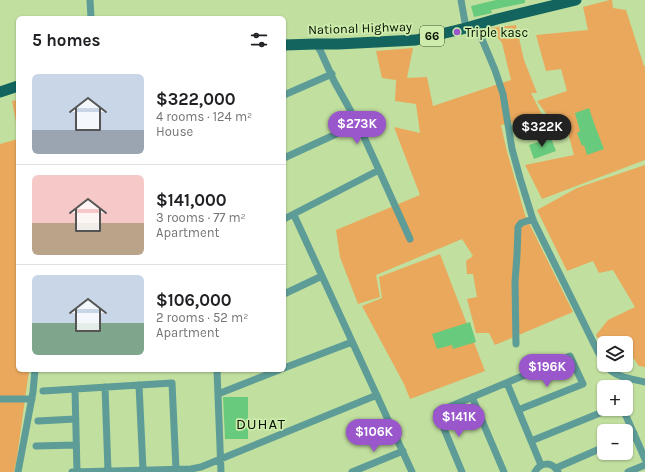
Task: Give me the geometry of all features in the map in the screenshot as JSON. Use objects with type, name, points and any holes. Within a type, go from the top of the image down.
[{"type":"main road","name":"National Highway","points":[[286,45],[416,40],[576,0]]},
{"type":"main road","points":[[0,92],[16,87]]},
{"type":"street","points":[[90,0],[91,16]]},
{"type":"street","points":[[461,0],[471,27],[495,70],[503,94],[512,149],[533,219],[597,350]]},
{"type":"street","points":[[316,44],[332,74],[334,81],[358,124],[410,239]]},
{"type":"street","points":[[286,94],[332,74]]},
{"type":"street","points":[[286,157],[358,124]]},
{"type":"street","points":[[286,218],[378,170]]},
{"type":"street","points":[[294,215],[412,472]]},
{"type":"street","points":[[516,344],[514,282],[518,227],[522,223],[533,219]]},
{"type":"street","points":[[286,293],[322,276]]},
{"type":"street","points":[[286,367],[352,342]]},
{"type":"street","points":[[462,472],[437,412],[570,356],[583,384],[518,410]]},
{"type":"street","points":[[18,472],[32,399],[35,372]]},
{"type":"street","points":[[217,372],[221,472]]},
{"type":"street","points":[[218,394],[274,372]]},
{"type":"street","points":[[614,372],[645,382]]},
{"type":"street","points":[[43,391],[172,383],[176,469]]},
{"type":"street","points":[[507,383],[541,465]]},
{"type":"street","points":[[139,385],[143,470]]},
{"type":"street","points":[[105,387],[108,471]]},
{"type":"street","points":[[74,389],[77,472]]},
{"type":"street","points":[[72,472],[176,469],[191,470],[220,460],[377,395]]},
{"type":"street","points":[[472,397],[504,472]]},
{"type":"street","points":[[0,399],[32,399]]},
{"type":"street","points":[[531,441],[597,414]]},
{"type":"street","points":[[626,416],[645,458]]},
{"type":"street","points":[[38,421],[76,419]]},
{"type":"street","points":[[36,446],[76,445]]},
{"type":"street","points":[[535,472],[541,465],[550,464],[557,470],[597,450]]},
{"type":"street","points":[[352,472],[403,452]]},
{"type":"street","points":[[628,472],[645,465]]},
{"type":"shaded area","points":[[612,0],[613,8],[626,10],[645,66],[645,160],[542,199],[525,165],[574,155],[564,118],[548,116],[537,101],[567,91],[561,69],[546,71],[536,35],[588,30],[583,7]]},
{"type":"shaded area","points":[[516,25],[524,60],[537,93],[531,93],[543,117],[501,125],[525,215],[573,312],[495,345],[489,333],[476,333],[467,299],[477,297],[473,274],[467,274],[466,261],[473,256],[462,239],[376,275],[380,297],[358,304],[340,257],[336,230],[420,195],[394,127],[420,133],[416,104],[395,101],[396,80],[382,78],[376,51],[413,48],[407,78],[427,77],[433,106],[511,80],[502,43],[490,28]]},
{"type":"shaded area","points":[[16,100],[16,122],[12,101]]},
{"type":"shaded area","points":[[16,140],[16,372],[29,372],[14,472],[0,472],[0,144]]},
{"type":"shaded area","points":[[645,165],[645,367],[639,366],[633,358],[633,336],[597,337],[596,335],[608,320],[635,307],[613,270],[599,273],[593,261],[567,271],[537,210],[577,188]]},
{"type":"shaded area","points":[[440,254],[485,371],[410,399],[404,384],[362,306],[382,298],[379,277]]},
{"type":"building","points":[[496,0],[525,0],[525,3],[491,10],[492,13],[474,17],[471,6]]},
{"type":"building","points":[[589,108],[604,149],[587,155],[584,145],[582,146],[577,133],[580,131],[575,113]]},
{"type":"building","points":[[551,138],[556,151],[534,159],[529,145]]},
{"type":"building","points":[[470,322],[476,342],[453,349],[452,345],[437,349],[432,334]]},
{"type":"building","points":[[223,397],[248,397],[248,439],[225,439]]},
{"type":"place","name":"Triple kasc","points":[[457,32]]},
{"type":"district","name":"DUHAT","points":[[261,424]]}]
